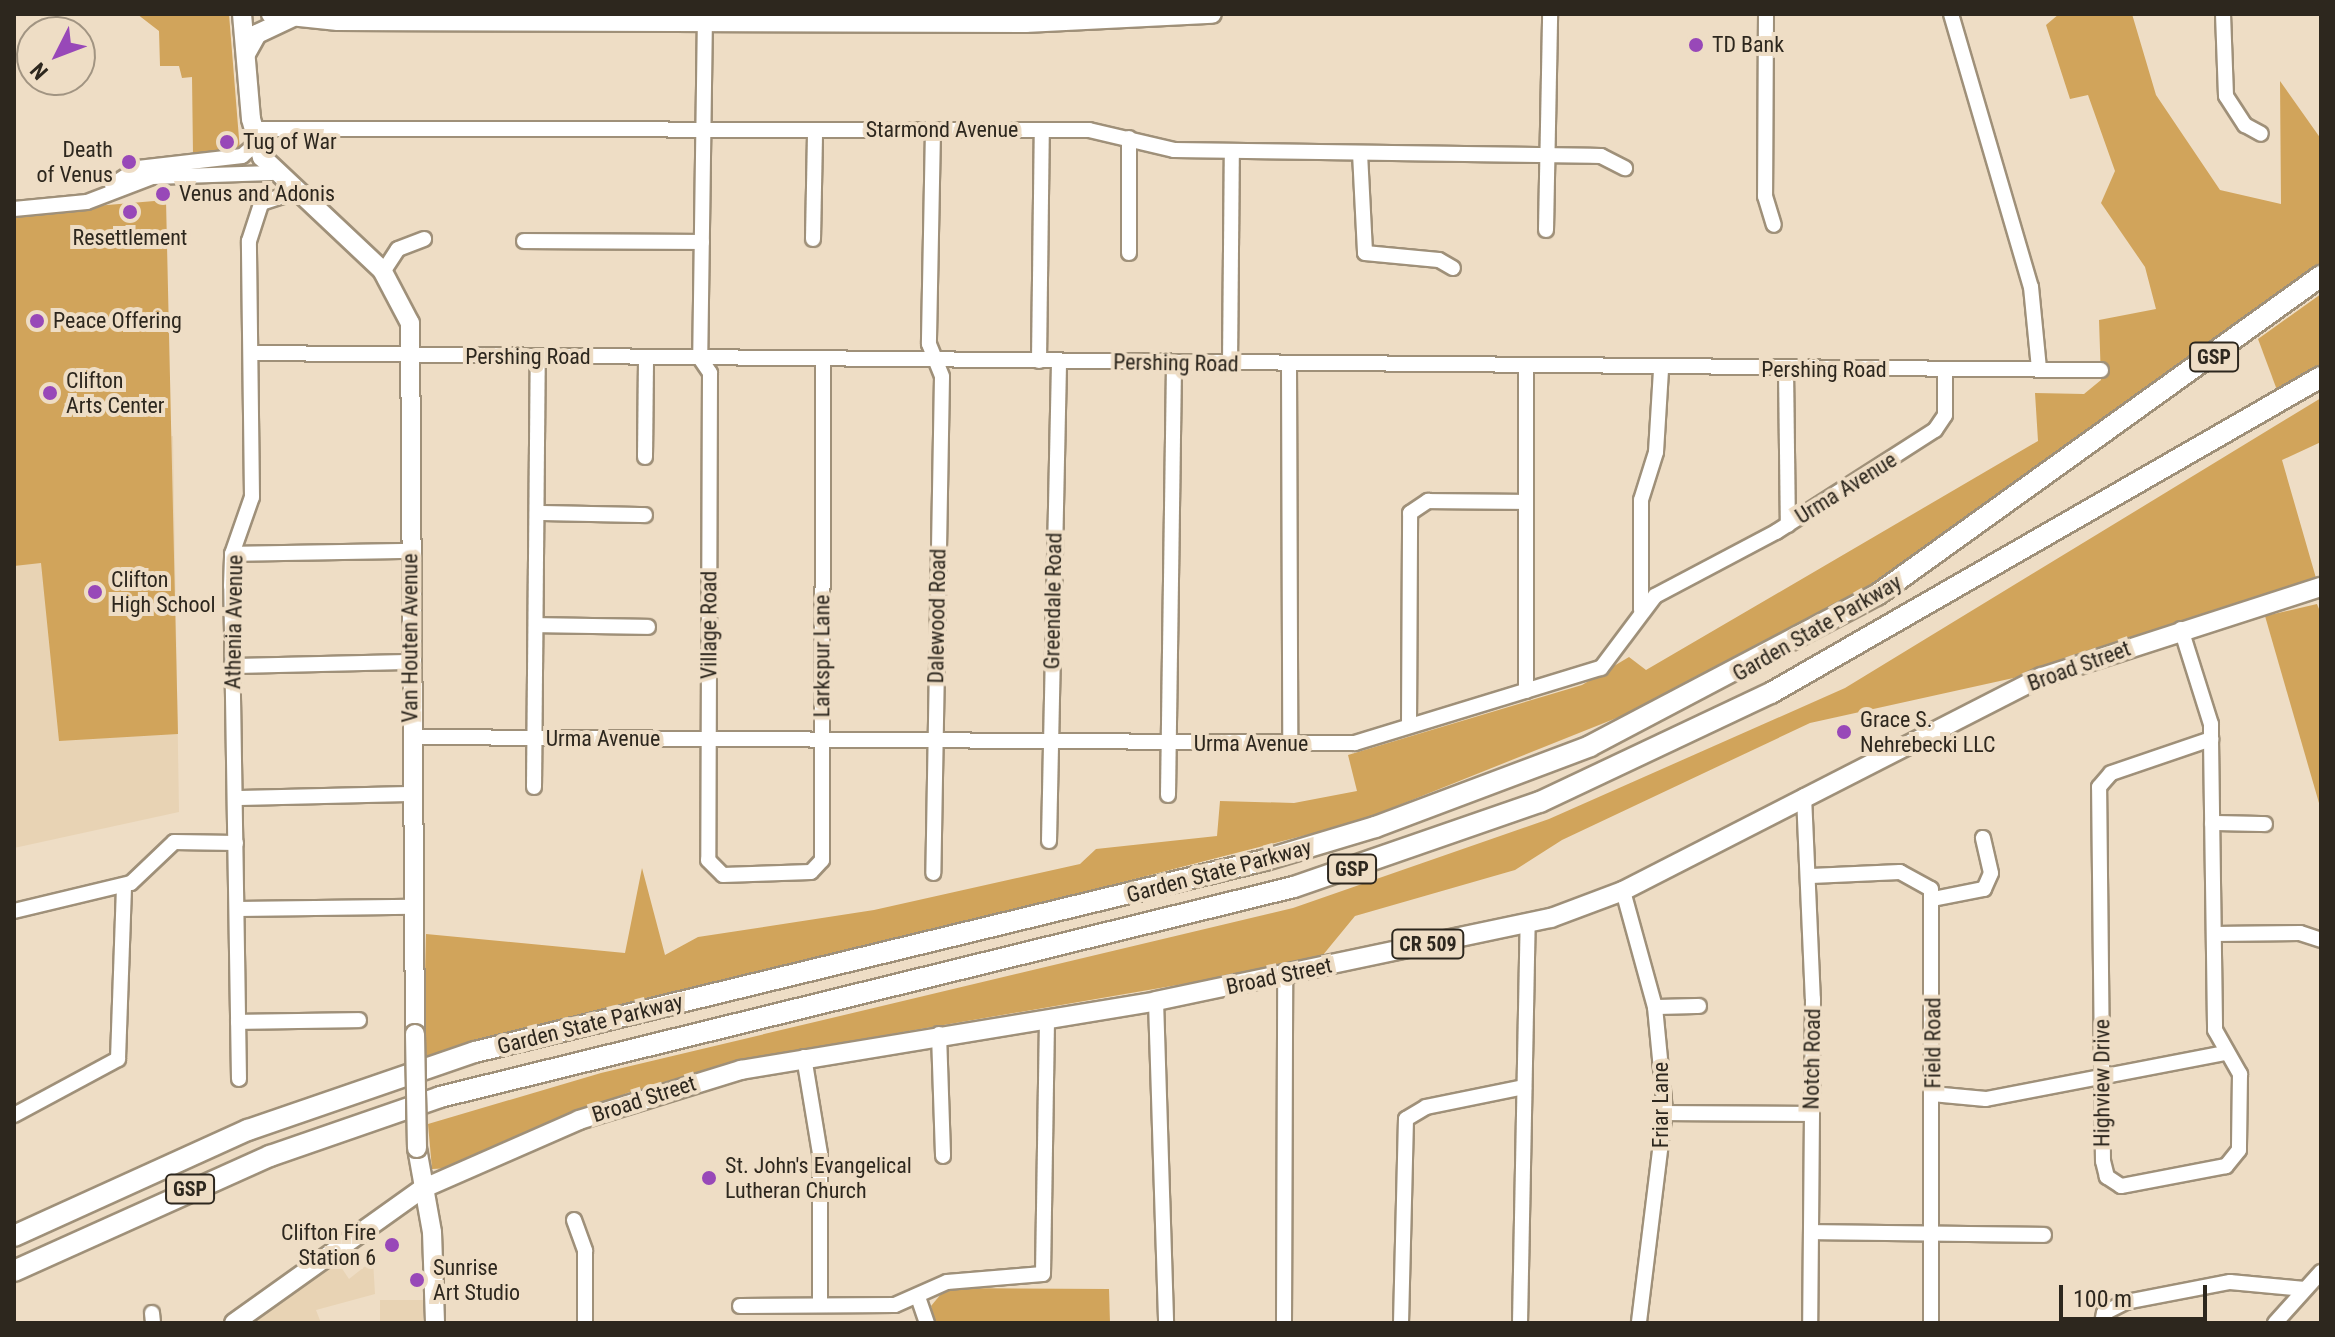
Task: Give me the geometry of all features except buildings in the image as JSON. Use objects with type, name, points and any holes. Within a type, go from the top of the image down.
[{"type":"highway","name":"Garden State Parkway","points":[[14,1236],[248,1130],[475,1052],[1265,860],[1389,823],[1590,746],[1776,654],[1890,587],[2321,276]]},
{"type":"highway","name":"Garden State Parkway","points":[[14,1271],[270,1156],[440,1097],[1294,887],[1540,802],[1771,693],[2321,377]]},
{"type":"main road","name":"Van Houten Avenue","points":[[242,14],[254,136],[272,173],[383,272],[407,310],[413,356],[409,551],[417,1148],[432,1232],[435,1323]]},
{"type":"main road","points":[[271,14],[292,17],[705,18],[1045,18],[1212,14]]},
{"type":"main road","points":[[246,54],[257,34],[292,17]]},
{"type":"main road","name":"Broad Street","points":[[234,1323],[422,1189],[579,1120],[804,1057],[1156,1001],[1528,923],[1623,891],[2042,677],[2181,629],[2321,587]]},
{"type":"street","points":[[1546,230],[1550,14]]},
{"type":"street","points":[[1766,14],[1765,196],[1774,225]]},
{"type":"street","points":[[1951,14],[2031,287],[2039,369]]},
{"type":"street","points":[[2223,14],[2226,96],[2245,125],[2261,134]]},
{"type":"street","name":"Village Road","points":[[705,18],[700,358],[710,373],[708,860],[715,873],[735,875]]},
{"type":"street","name":"Starmond Avenue","points":[[254,136],[703,130],[1042,130],[1129,138],[1158,149],[1601,156],[1625,168]]},
{"type":"street","points":[[813,239],[815,130]]},
{"type":"street","name":"Dalewood Road","points":[[933,130],[929,344],[937,360],[933,873]]},
{"type":"street","points":[[1039,361],[1042,130]]},
{"type":"street","points":[[92,199],[138,168],[242,156],[254,136]]},
{"type":"street","points":[[1129,138],[1129,253]]},
{"type":"street","points":[[1230,364],[1232,151]]},
{"type":"street","points":[[1360,153],[1365,253],[1439,260],[1453,268]]},
{"type":"street","points":[[14,209],[92,199],[152,177],[272,173]]},
{"type":"street","name":"Athenia Avenue","points":[[239,1079],[232,554],[252,497],[250,229],[261,203],[292,193]]},
{"type":"street","points":[[383,272],[398,249],[424,239]]},
{"type":"street","points":[[524,241],[702,242]]},
{"type":"street","name":"Pershing Road","points":[[251,353],[1661,370],[2101,370]]},
{"type":"street","points":[[534,787],[538,357]]},
{"type":"street","points":[[645,457],[646,357]]},
{"type":"street","name":"Larkspur Lane","points":[[735,875],[811,872],[821,864],[823,359]]},
{"type":"street","name":"Greendale Road","points":[[1049,841],[1059,362]]},
{"type":"street","points":[[1168,795],[1174,363]]},
{"type":"street","points":[[1289,365],[1290,744]]},
{"type":"street","points":[[1526,367],[1526,691]]},
{"type":"street","points":[[1786,369],[1788,525]]},
{"type":"street","points":[[1641,610],[1640,511],[1656,452],[1661,370]]},
{"type":"street","name":"Urma Avenue","points":[[411,737],[1355,743],[1601,668],[1641,610],[1788,525],[1935,430],[1945,415],[1945,371]]},
{"type":"street","points":[[1409,726],[1410,513],[1428,501],[1526,502]]},
{"type":"street","points":[[537,513],[645,515]]},
{"type":"street","points":[[232,554],[409,551]]},
{"type":"street","points":[[537,625],[648,627]]},
{"type":"street","name":"Highview Drive","points":[[2181,629],[2211,739],[2215,1030],[2240,1074],[2239,1150],[2233,1163],[2216,1169],[2127,1186],[2110,1181],[2103,1161],[2099,787],[2111,773],[2211,739]]},
{"type":"street","points":[[232,666],[410,662]]},
{"type":"street","points":[[236,798],[412,794]]},
{"type":"street","name":"Notch Road","points":[[1804,796],[1811,876],[1810,1323]]},
{"type":"street","points":[[2212,823],[2265,824]]},
{"type":"street","points":[[1811,876],[1909,874],[1927,882],[1933,899],[1984,889],[1991,873],[1983,838]]},
{"type":"street","points":[[14,911],[124,886],[163,846],[236,843]]},
{"type":"street","points":[[14,1115],[118,1059],[124,886]]},
{"type":"street","name":"Friar Lane","points":[[1623,891],[1655,1007],[1665,1113],[1639,1323]]},
{"type":"street","name":"Field Road","points":[[1931,1323],[1933,899]]},
{"type":"street","points":[[237,909],[413,907]]},
{"type":"street","points":[[1520,1323],[1528,923]]},
{"type":"street","points":[[2214,934],[2300,933],[2321,940]]},
{"type":"street","points":[[1284,1323],[1285,975]]},
{"type":"street","points":[[1156,1001],[1166,1323]]},
{"type":"street","points":[[1655,1007],[1699,1006]]},
{"type":"street","points":[[740,1306],[895,1305],[957,1280],[1039,1277],[1048,1268],[1049,1246],[1047,1018]]},
{"type":"street","points":[[238,1022],[359,1020]]},
{"type":"street","points":[[939,1034],[943,1156]]},
{"type":"street","points":[[1932,1094],[1986,1099],[2226,1053]]},
{"type":"street","points":[[804,1057],[820,1154],[820,1305]]},
{"type":"street","points":[[1401,1323],[1406,1119],[1426,1107],[1524,1087]]},
{"type":"street","points":[[1665,1113],[1812,1114]]},
{"type":"street","points":[[574,1220],[585,1251],[585,1323]]},
{"type":"street","points":[[1811,1232],[2044,1235]]},
{"type":"street","points":[[2275,1323],[2321,1272]]},
{"type":"street","points":[[2102,1323],[2104,1313],[2126,1302],[2230,1282],[2305,1289]]},
{"type":"street","points":[[918,1297],[927,1323]]},
{"type":"shaded area","points":[[137,14],[229,14],[240,151],[193,155],[192,77],[182,78],[179,66],[160,66],[159,31]]},
{"type":"shaded area","points":[[2059,14],[2132,14],[2156,95],[2220,190],[2281,204],[2280,81],[2321,139],[2321,265],[1886,578],[1624,715],[1357,822],[423,1062],[426,934],[625,953],[642,868],[665,955],[698,937],[874,910],[1080,864],[1096,849],[1217,836],[1220,801],[1294,803],[1357,791],[1348,755],[1582,685],[1629,657],[1646,670],[2038,441],[2035,393],[2084,394],[2101,380],[2099,320],[2156,309],[2145,267],[2101,203],[2115,171],[2088,95],[2070,99],[2046,25]]},
{"type":"shaded area","points":[[166,200],[178,734],[59,741],[41,563],[14,566],[14,213]]},
{"type":"shaded area","points":[[2321,294],[2321,369],[2277,390],[2258,339]]},
{"type":"shaded area","points":[[2321,398],[2321,442],[2282,460],[2316,578],[2018,677],[1810,723],[1562,840],[1515,870],[1355,916],[1318,961],[774,1054],[627,1093],[452,1168],[432,1169],[428,1124],[601,1073],[1293,908],[1549,819],[1845,688]]},
{"type":"shaded area","name":"Clifton High School","points":[[173,436],[179,812],[14,848],[14,450]]},
{"type":"shaded area","points":[[2317,604],[2321,614],[2321,810],[2265,616]]},
{"type":"shaded area","points":[[373,1260],[375,1294],[316,1310],[321,1323],[253,1323],[337,1261],[349,1279]]},
{"type":"shaded area","points":[[946,1288],[1109,1289],[1110,1323],[935,1323],[931,1306]]},
{"type":"shaded area","points":[[380,1300],[423,1300],[423,1323],[380,1323]]},
{"type":"place","name":"TD Bank","points":[[1696,45]]},
{"type":"place","name":"Tug of War","points":[[227,142]]},
{"type":"place","name":"Death of Venus","points":[[129,162]]},
{"type":"place","name":"Venus and Adonis","points":[[163,194]]},
{"type":"place","name":"Resettlement","points":[[130,212]]},
{"type":"place","name":"Peace Offering","points":[[37,321]]},
{"type":"place","name":"Clifton Arts Center","points":[[50,393]]},
{"type":"place","name":"Clifton High School","points":[[95,592]]},
{"type":"place","name":"Grace S. Nehrebecki LLC","points":[[1844,732]]},
{"type":"place","name":"St. John's Evangelical Lutheran Church","points":[[709,1178]]},
{"type":"place","name":"Clifton Fire Station 6","points":[[392,1245]]},
{"type":"place","name":"Sunrise Art Studio","points":[[417,1280]]}]
